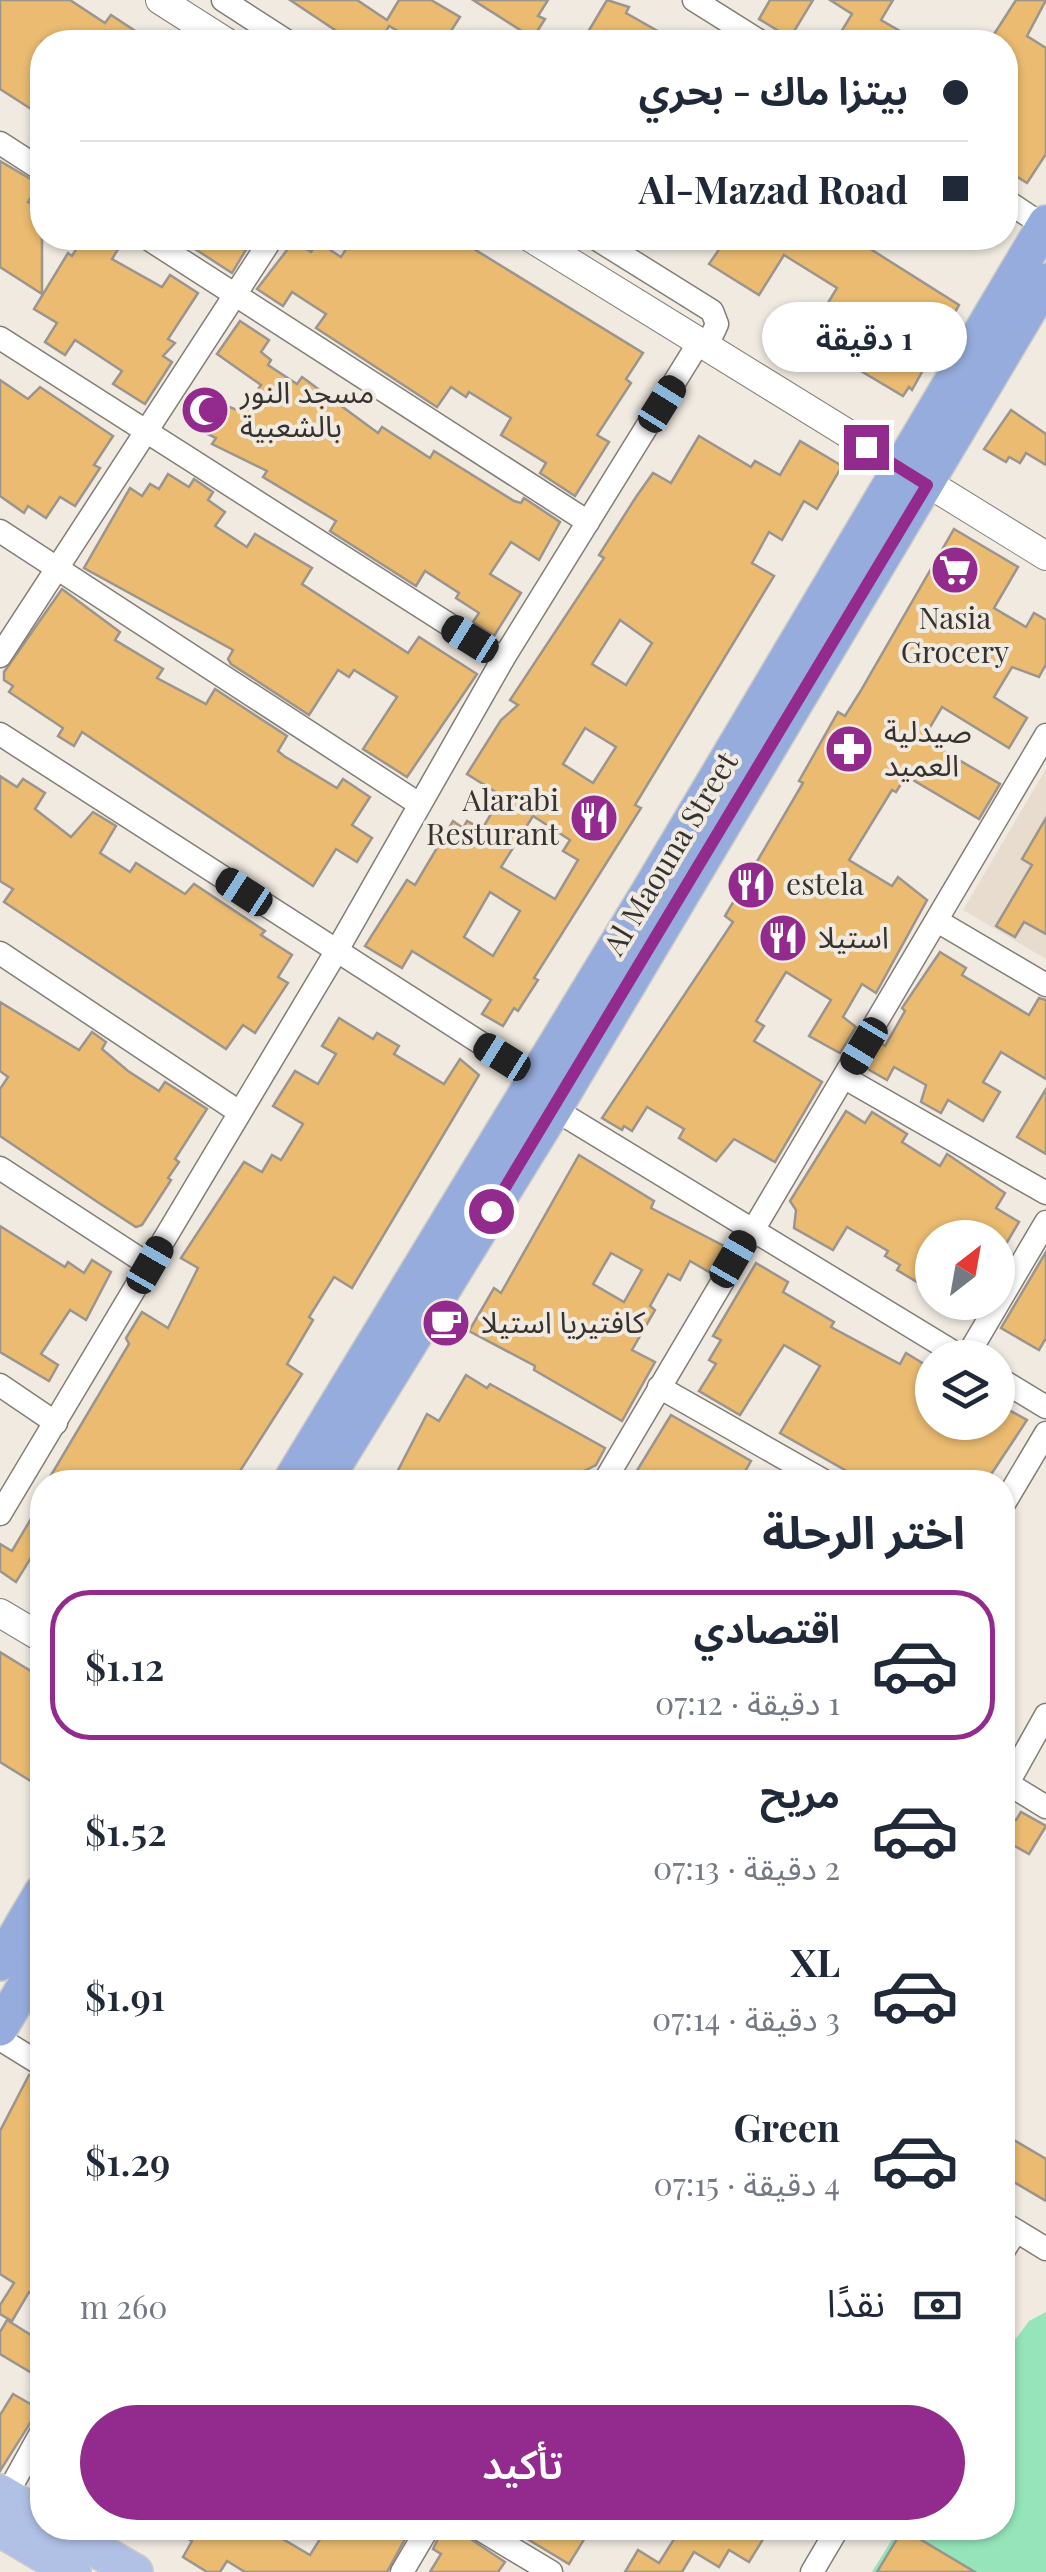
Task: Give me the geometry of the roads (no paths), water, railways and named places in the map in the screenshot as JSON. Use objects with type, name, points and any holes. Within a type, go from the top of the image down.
[{"type":"highway","name":"Al Maouna Street","points":[[297,1470],[535,1078],[913,476],[1045,225]]},
{"type":"highway","points":[[331,1470],[554,1109],[913,476],[1046,281]]},
{"type":"highway","points":[[0,1963],[30,1912]]},
{"type":"highway","points":[[0,2028],[30,1977]]},
{"type":"main road","points":[[2,2506],[30,2514]]},
{"type":"main road","points":[[2,2506],[30,2532]]},
{"type":"main road","points":[[39,2540],[73,2572]]},
{"type":"main road","points":[[80,2540],[135,2572]]},
{"type":"street","points":[[160,0],[207,30]]},
{"type":"street","points":[[222,0],[254,8],[276,30]]},
{"type":"street","points":[[694,0],[731,10],[750,30]]},
{"type":"street","points":[[0,143],[30,162]]},
{"type":"street","points":[[1018,208],[1045,225]]},
{"type":"street","points":[[167,250],[588,522]]},
{"type":"street","points":[[0,656],[264,250]]},
{"type":"street","points":[[552,250],[708,338],[913,476],[1046,556]]},
{"type":"street","points":[[0,1514],[336,952],[503,659],[708,338],[712,311],[614,250]]},
{"type":"street","points":[[0,338],[503,659]]},
{"type":"street","points":[[0,531],[420,804]]},
{"type":"street","points":[[0,734],[535,1078]]},
{"type":"street","points":[[611,1470],[752,1227],[939,922],[1046,735]]},
{"type":"street","points":[[939,922],[1046,985]]},
{"type":"street","points":[[0,953],[239,1112]]},
{"type":"street","points":[[845,1078],[1046,1193]]},
{"type":"street","points":[[554,1109],[935,1340]]},
{"type":"street","points":[[0,1168],[150,1265]]},
{"type":"street","points":[[975,1340],[1046,1222]]},
{"type":"street","points":[[0,1385],[56,1423]]},
{"type":"street","points":[[659,1386],[805,1470]]},
{"type":"street","points":[[1015,1388],[1046,1407]]},
{"type":"street","points":[[1015,1486],[1046,1433]]},
{"type":"street","points":[[0,1613],[30,1631]]},
{"type":"street","points":[[1015,1766],[1046,1715]]},
{"type":"street","points":[[1015,1788],[1046,1807]]},
{"type":"street","points":[[0,2039],[30,2057]]},
{"type":"street","points":[[1015,2230],[1046,2248]]},
{"type":"street","points":[[2,2506],[30,2454]]},
{"type":"street","points":[[402,2572],[421,2540]]},
{"type":"street","points":[[498,2540],[551,2572]]},
{"type":"street","points":[[812,2572],[824,2540]]},
{"type":"place","name":"مسجد النور بالشعبية","points":[[205,410]]},
{"type":"place","name":"Nasia Grocery","points":[[955,570]]},
{"type":"place","name":"صيدلية العميد","points":[[849,749]]},
{"type":"place","name":"Alarabi Resturant","points":[[594,818]]},
{"type":"place","name":"estela","points":[[751,885]]},
{"type":"place","name":"استيلا","points":[[783,938]]},
{"type":"place","name":"كافتيريا استيلا","points":[[446,1323]]}]
